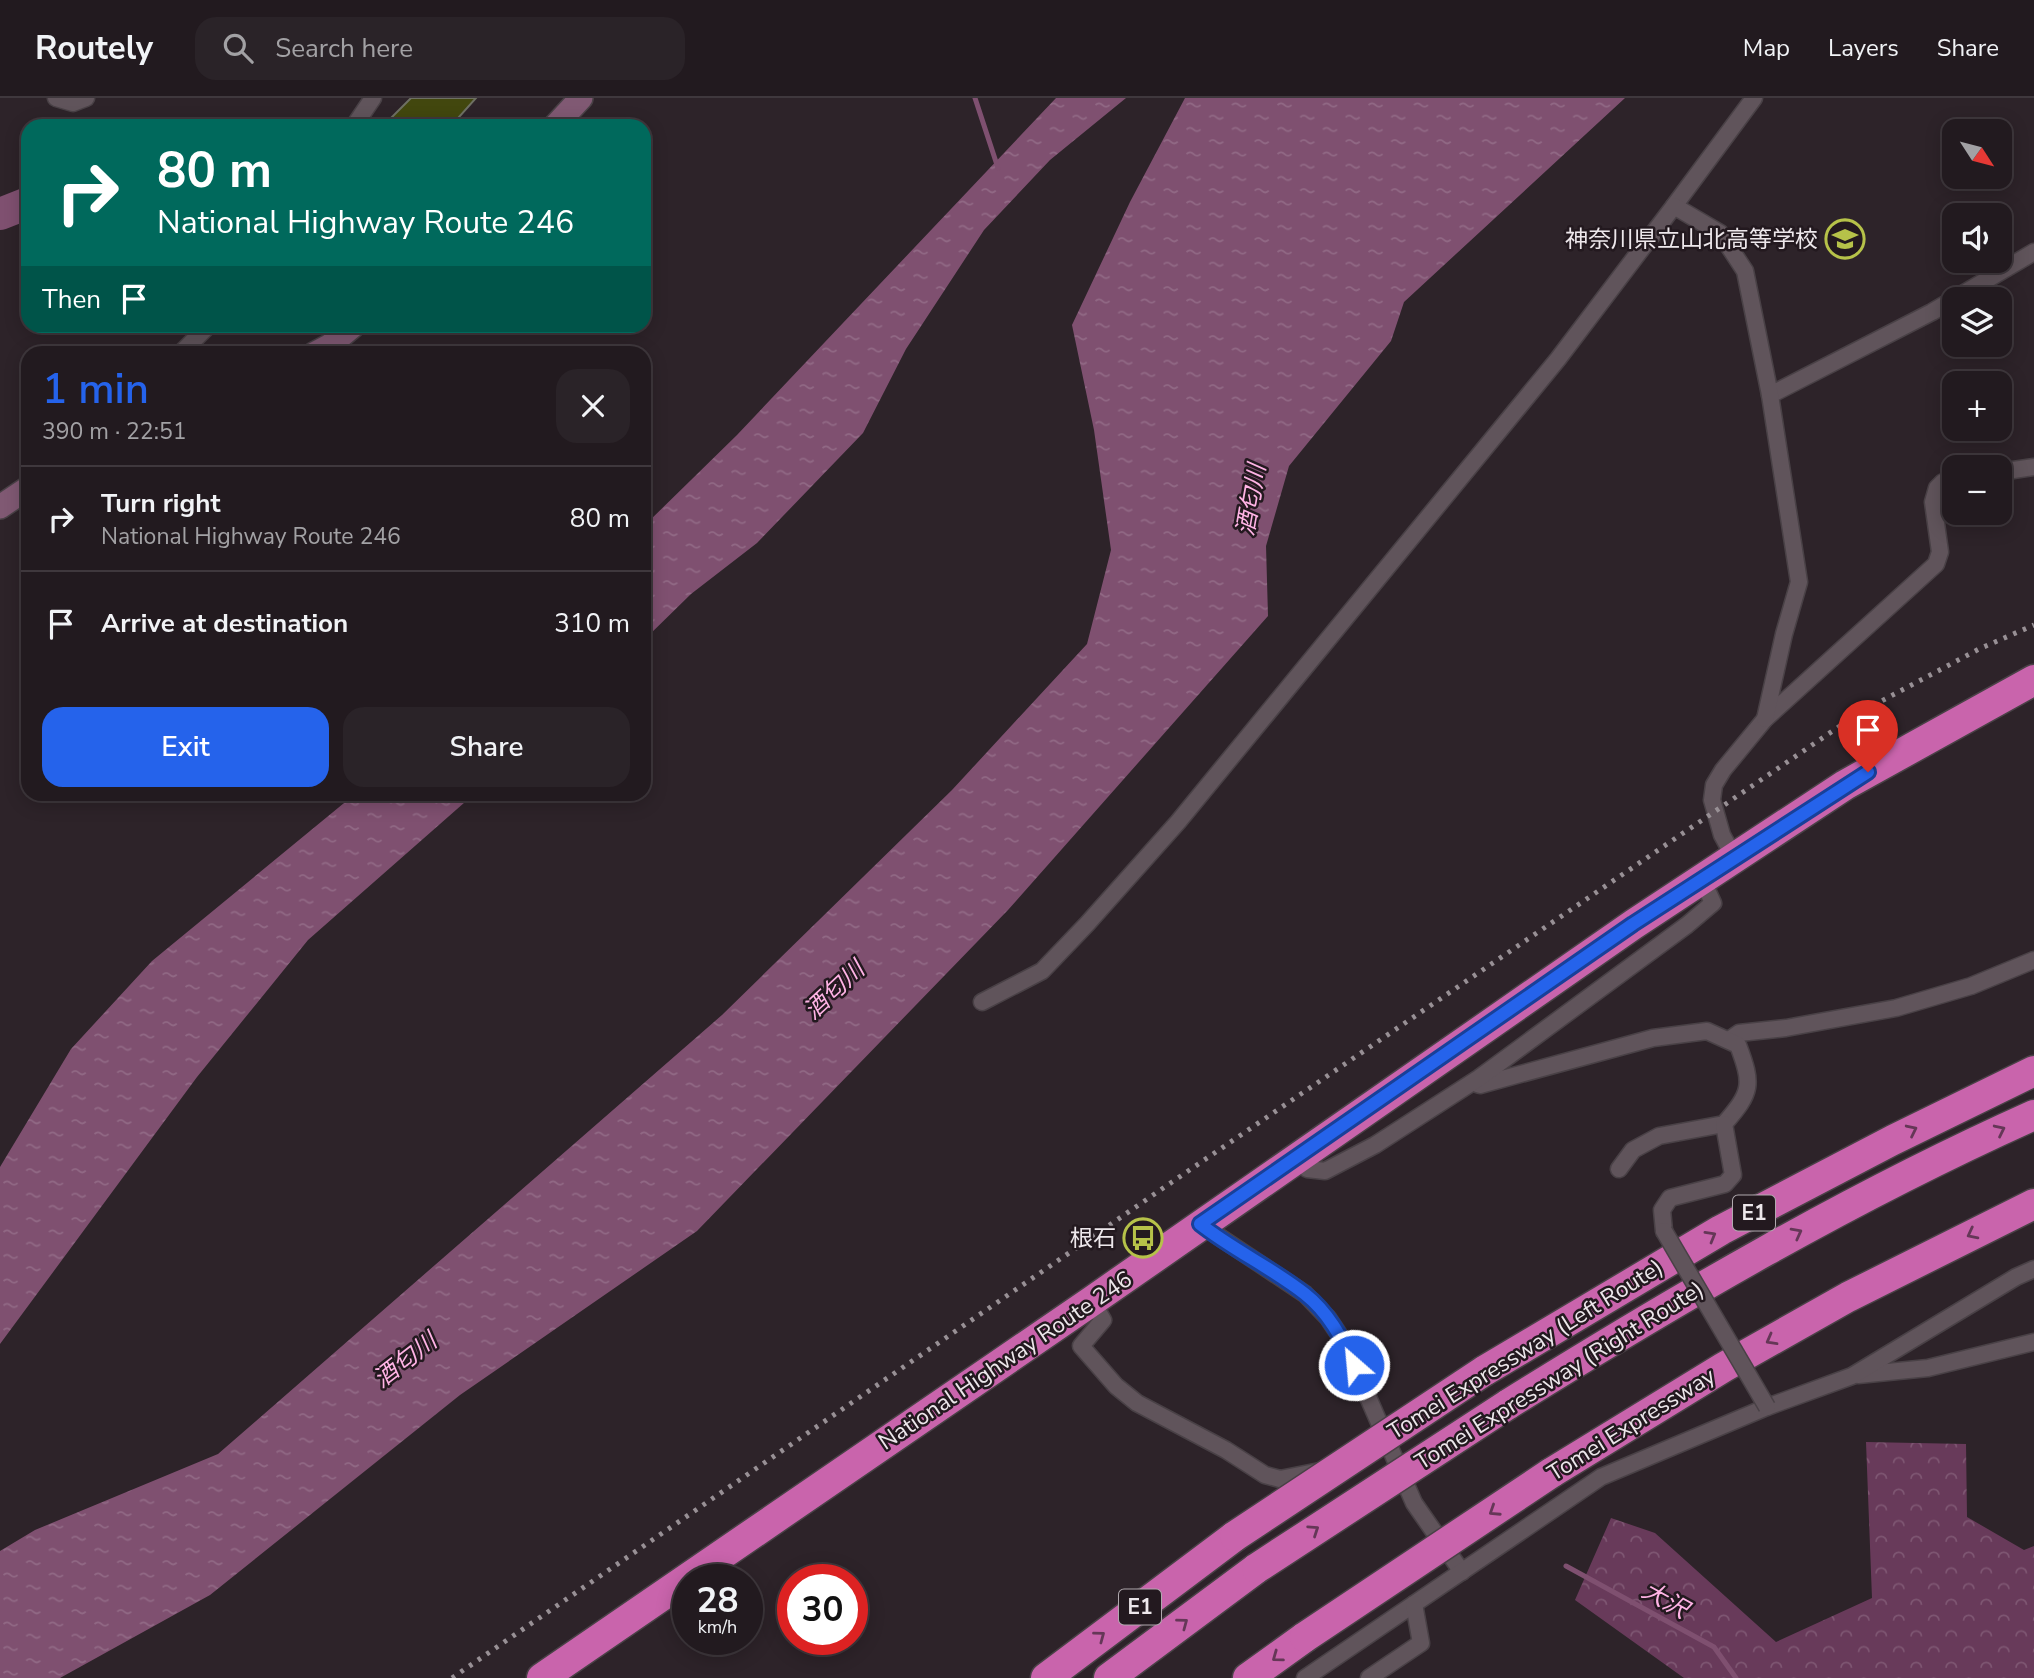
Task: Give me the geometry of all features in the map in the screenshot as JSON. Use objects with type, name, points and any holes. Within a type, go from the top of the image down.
[{"type":"highway","name":"National Highway Route 246","points":[[542,1678],[1702,878],[1845,785],[2034,680]]},
{"type":"highway","name":"Tomei Expressway (Left Route)","points":[[1046,1678],[1235,1536],[1484,1371],[1721,1230],[1893,1140],[2034,1071]]},
{"type":"highway","name":"Tomei Expressway (Right Route)","points":[[1109,1678],[1257,1568],[1623,1333],[1797,1233],[1914,1172],[2034,1115]]},
{"type":"highway","name":"Tomei Expressway","points":[[1248,1678],[1551,1473],[1724,1367],[1837,1303],[2034,1204]]},
{"type":"street","points":[[56,98],[73,103],[86,98]]},
{"type":"street","points":[[359,119],[373,98]]},
{"type":"street","points":[[562,119],[581,98]]},
{"type":"street","points":[[982,1002],[1042,971],[1178,822],[1558,359],[1754,98]]},
{"type":"street","points":[[1674,206],[1720,233],[1745,271],[1770,395],[1798,582],[1765,719]]},
{"type":"street","points":[[1770,395],[1932,312],[2034,252]]},
{"type":"street","points":[[188,346],[201,333]]},
{"type":"street","points":[[329,346],[345,333]]},
{"type":"street","points":[[2012,470],[2034,467]]},
{"type":"street","points":[[1734,857],[1722,835],[1714,810],[1714,785],[1765,719],[1936,564],[1940,552],[1933,502],[1934,494],[1942,483]]},
{"type":"street","points":[[0,507],[21,493]]},
{"type":"street","points":[[1297,1157],[1307,1169],[1325,1171],[1375,1145],[1472,1083],[1713,903],[1702,878]]},
{"type":"street","points":[[1729,1040],[1739,1033],[1786,1028],[1896,1008],[1971,986],[2034,960]]},
{"type":"street","points":[[1472,1083],[1480,1085],[1653,1038],[1707,1031],[1738,1045],[1747,1068],[1748,1092],[1724,1124],[1659,1136],[1633,1150],[1619,1169]]},
{"type":"street","points":[[1724,1124],[1733,1175],[1725,1184],[1670,1198],[1662,1210],[1664,1231],[1767,1407]]},
{"type":"street","points":[[1200,1224],[1305,1294],[1328,1318],[1344,1342],[1414,1503],[1462,1572]]},
{"type":"street","points":[[1305,1678],[1601,1477],[1767,1407],[1852,1376],[2034,1269]]},
{"type":"street","points":[[1093,1300],[1103,1320],[1081,1346],[1116,1386],[1137,1403],[1226,1450],[1265,1475],[1280,1479],[1394,1455]]},
{"type":"street","points":[[1852,1376],[1927,1368],[2034,1342]]},
{"type":"street","points":[[1369,1678],[1421,1643],[1414,1604]]},
{"type":"green space","points":[[1866,1442],[1966,1444],[1967,1517],[2024,1550],[2034,1546],[2034,1678],[1684,1678],[1575,1600],[1611,1518],[1655,1533],[1776,1642],[1872,1598]]},
{"type":"water","points":[[1056,98],[1126,98],[1050,160],[984,230],[906,349],[863,433],[757,543],[691,594],[651,633],[651,519],[737,435]]},
{"type":"water","name":"酒匂川","points":[[1185,98],[1625,98],[1404,302],[1391,341],[1289,466],[1266,546],[1268,616],[1008,910],[697,1231],[460,1395],[210,1595],[60,1678],[0,1678],[0,1551],[35,1530],[218,1454],[722,1015],[952,790],[1087,644],[1111,550],[1094,430],[1072,325],[1130,202]]},
{"type":"water","points":[[346,801],[466,801],[308,940],[197,1077],[0,1344],[0,1167],[71,1049],[152,961]]},
{"type":"building","points":[[411,98],[476,98],[457,119],[390,119]]},
{"type":"waterway","points":[[975,98],[998,168]]},
{"type":"waterway","points":[[0,214],[21,206]]},
{"type":"waterway","name":"大沢","points":[[1566,1566],[1714,1647],[1736,1678]]},
{"type":"railway","points":[[452,1678],[1859,713],[1979,649],[2034,625]]},
{"type":"place","name":"神奈川県立山北高等学校","points":[[1845,239]]},
{"type":"place","name":"根石","points":[[1143,1238]]},
{"type":"route","points":[[1354,1365],[1344,1342],[1328,1318],[1305,1294],[1200,1224],[1633,924],[1868,772]]}]
